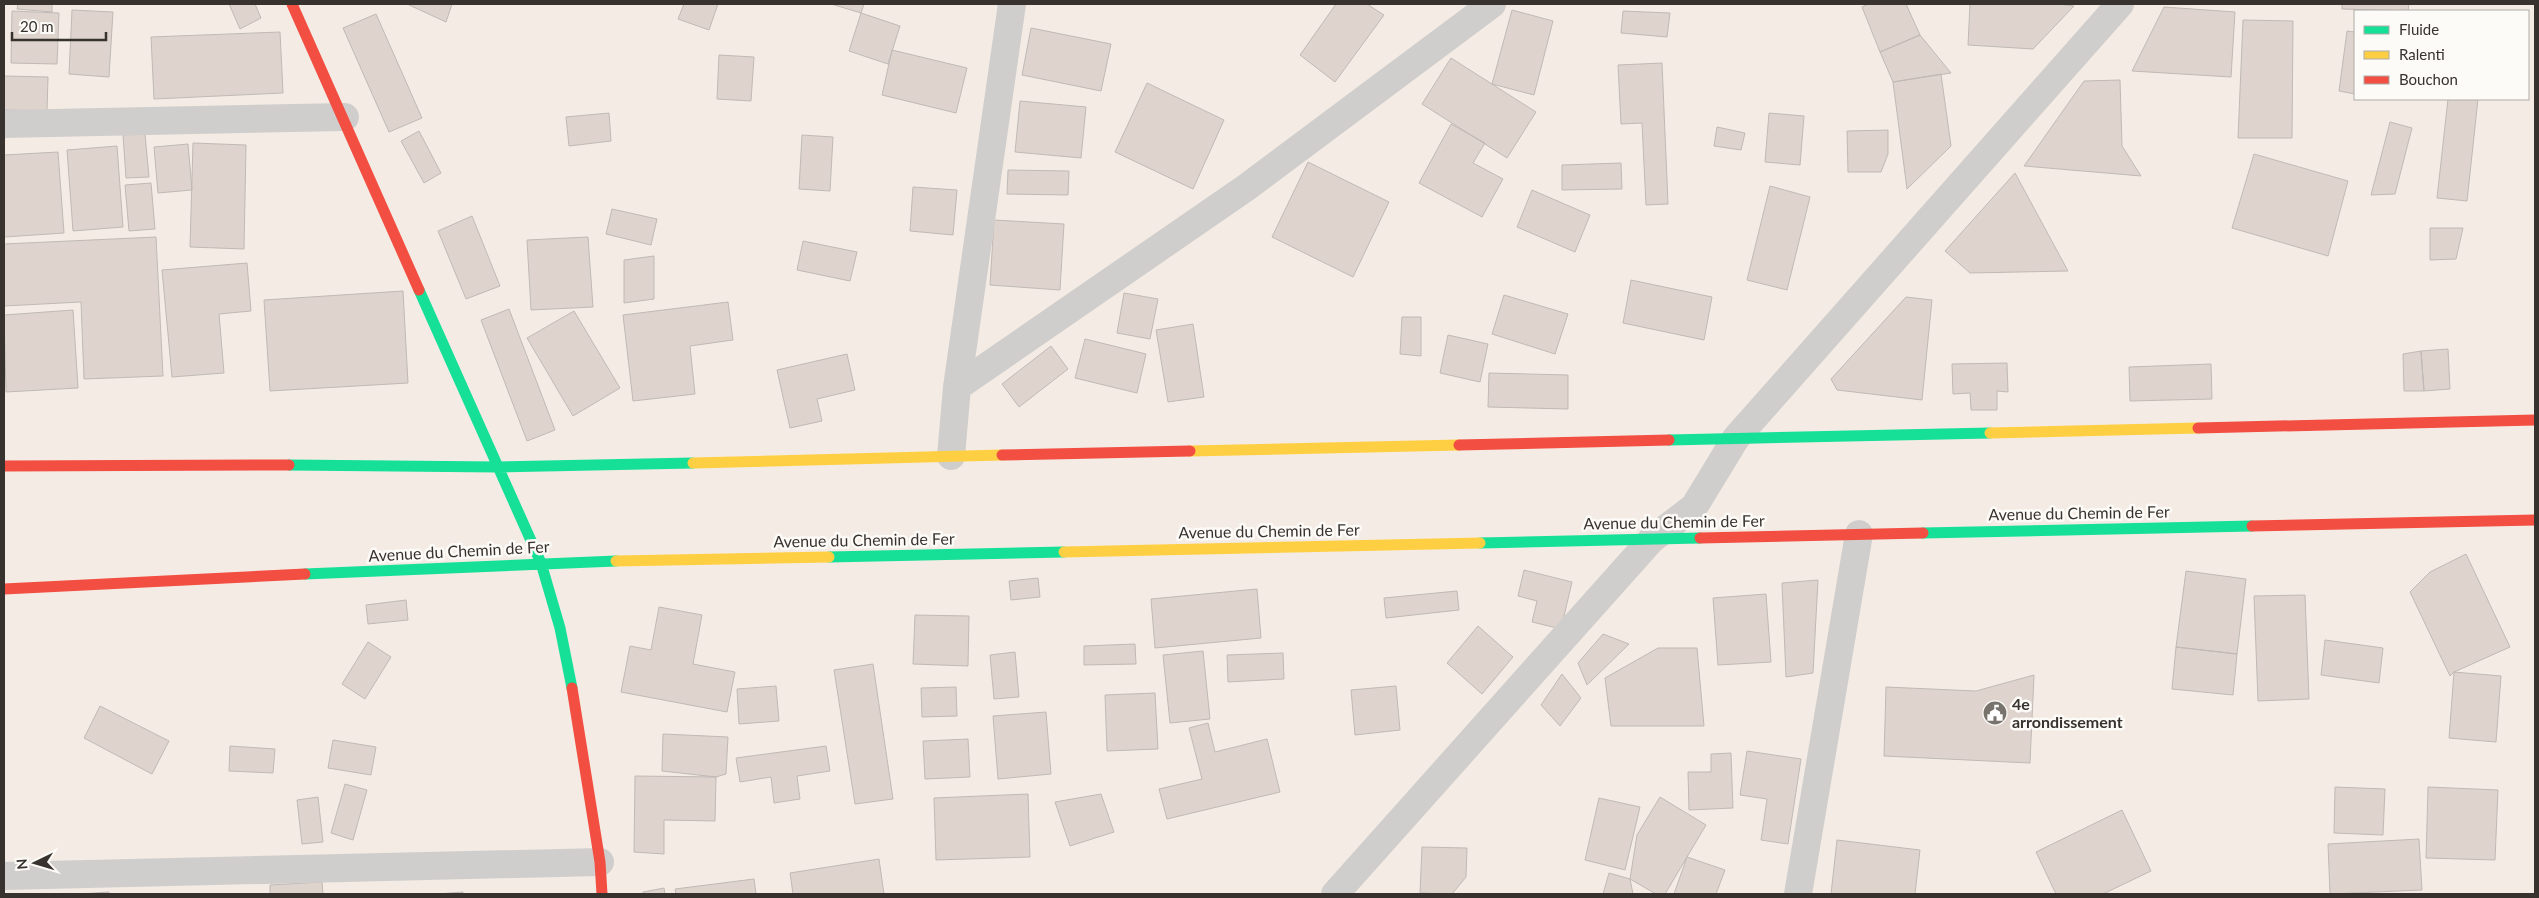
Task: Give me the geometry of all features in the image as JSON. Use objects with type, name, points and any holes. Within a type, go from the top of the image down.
[{"type":"main road","points":[[292,4],[345,117],[541,563],[560,628],[600,862],[602,894]]},
{"type":"main road","points":[[4,466],[154,464],[498,467],[2535,420]]},
{"type":"main road","name":"Avenue du Chemin de Fer","points":[[4,589],[541,563],[2535,520]]},
{"type":"street","points":[[951,456],[957,388],[1012,4]]},
{"type":"street","points":[[957,388],[1247,187],[1492,4]]},
{"type":"street","points":[[1335,894],[1652,539],[1694,507],[1736,438],[2120,4]]},
{"type":"street","points":[[4,124],[345,117]]},
{"type":"street","points":[[1798,894],[1859,534]]},
{"type":"street","points":[[4,876],[600,862]]},
{"type":"building","points":[[18,4],[52,4],[52,12],[17,9]]},
{"type":"building","points":[[229,4],[255,4],[261,18],[240,29]]},
{"type":"building","points":[[407,4],[452,4],[446,22]]},
{"type":"building","points":[[684,4],[718,4],[709,30],[678,19]]},
{"type":"building","points":[[831,4],[864,4],[861,13]]},
{"type":"building","points":[[1336,4],[1367,4],[1384,15],[1335,82],[1300,55]]},
{"type":"building","points":[[1868,4],[1906,4],[1920,35],[1880,52],[1862,7]]},
{"type":"building","points":[[1970,4],[2058,4],[2074,6],[2033,49],[1968,45]]},
{"type":"building","points":[[2342,4],[2409,4],[2408,10],[2342,9]]},
{"type":"building","points":[[2164,7],[2235,12],[2231,77],[2132,71]]},
{"type":"building","points":[[72,10],[113,12],[109,77],[69,74]]},
{"type":"building","points":[[1512,10],[1553,21],[1534,95],[1492,84]]},
{"type":"building","points":[[12,11],[59,13],[57,64],[11,63]]},
{"type":"building","points":[[1623,11],[1670,13],[1667,37],[1621,33]]},
{"type":"building","points":[[861,13],[900,26],[888,64],[849,51]]},
{"type":"building","points":[[376,14],[422,118],[389,132],[343,28]]},
{"type":"building","points":[[2243,20],[2293,21],[2292,138],[2238,138]]},
{"type":"building","points":[[1031,28],[1111,44],[1101,91],[1022,75]]},
{"type":"building","points":[[2347,31],[2354,32],[2354,94],[2339,91]]},
{"type":"building","points":[[280,32],[283,93],[154,99],[151,37]]},
{"type":"building","points":[[1920,35],[1951,73],[1893,82],[1880,52]]},
{"type":"building","points":[[892,50],[967,68],[956,113],[882,95]]},
{"type":"building","points":[[719,55],[754,57],[751,101],[717,99]]},
{"type":"building","points":[[1451,58],[1536,112],[1507,158],[1422,104]]},
{"type":"building","points":[[1662,63],[1668,204],[1646,205],[1642,123],[1621,124],[1618,65]]},
{"type":"building","points":[[1941,74],[1951,146],[1907,189],[1893,82]]},
{"type":"building","points":[[4,76],[48,77],[47,111],[4,110]]},
{"type":"building","points":[[2120,80],[2122,146],[2141,176],[2024,166],[2084,81]]},
{"type":"building","points":[[1147,83],[1224,120],[1193,189],[1115,152]]},
{"type":"building","points":[[2448,100],[2478,100],[2467,201],[2437,198]]},
{"type":"building","points":[[1020,101],[1086,107],[1081,158],[1015,152]]},
{"type":"building","points":[[609,113],[611,141],[569,146],[566,117]]},
{"type":"building","points":[[1769,113],[1804,116],[1800,165],[1765,162]]},
{"type":"building","points":[[2390,122],[2412,128],[2395,194],[2371,195]]},
{"type":"building","points":[[1451,124],[1485,143],[1473,163],[1503,179],[1482,217],[1419,183]]},
{"type":"building","points":[[1717,127],[1745,133],[1741,150],[1714,146]]},
{"type":"building","points":[[1888,130],[1888,154],[1881,172],[1848,172],[1847,131]]},
{"type":"building","points":[[419,131],[441,173],[424,183],[401,141]]},
{"type":"building","points":[[145,134],[149,177],[126,178],[123,135]]},
{"type":"building","points":[[802,135],[833,137],[830,191],[799,189]]},
{"type":"building","points":[[193,143],[246,145],[244,249],[190,247]]},
{"type":"building","points":[[188,144],[192,190],[158,193],[154,147]]},
{"type":"building","points":[[117,146],[123,227],[73,231],[67,150]]},
{"type":"building","points":[[58,152],[64,233],[4,237],[4,155]]},
{"type":"building","points":[[2254,154],[2348,181],[2328,256],[2232,228]]},
{"type":"building","points":[[1308,162],[1389,202],[1353,277],[1272,237]]},
{"type":"building","points":[[1621,163],[1622,189],[1562,190],[1562,165]]},
{"type":"building","points":[[1008,170],[1069,171],[1068,195],[1007,194]]},
{"type":"building","points":[[2015,173],[2068,271],[1970,273],[1945,251]]},
{"type":"building","points":[[151,183],[155,229],[129,231],[125,185]]},
{"type":"building","points":[[1770,186],[1810,197],[1787,290],[1747,280]]},
{"type":"building","points":[[913,187],[957,190],[953,235],[910,231]]},
{"type":"building","points":[[1532,190],[1590,215],[1575,252],[1517,227]]},
{"type":"building","points":[[612,209],[657,219],[651,245],[606,234]]},
{"type":"building","points":[[472,216],[500,286],[466,299],[438,231]]},
{"type":"building","points":[[994,220],[1064,224],[1060,290],[990,285]]},
{"type":"building","points":[[2430,228],[2463,228],[2456,259],[2430,260]]},
{"type":"building","points":[[156,237],[163,376],[84,379],[81,302],[4,306],[4,244]]},
{"type":"building","points":[[588,237],[593,307],[531,310],[527,240]]},
{"type":"building","points":[[803,241],[857,252],[850,281],[797,270]]},
{"type":"building","points":[[654,256],[654,299],[624,303],[624,260]]},
{"type":"building","points":[[247,263],[251,311],[219,314],[224,373],[172,377],[162,270]]},
{"type":"building","points":[[1631,280],[1712,297],[1704,340],[1623,323]]},
{"type":"building","points":[[403,291],[408,383],[270,391],[264,300]]},
{"type":"building","points":[[1124,293],[1158,299],[1150,339],[1117,333]]},
{"type":"building","points":[[1504,295],[1568,314],[1555,354],[1492,334]]},
{"type":"building","points":[[1906,297],[1932,300],[1922,400],[1837,390],[1831,379]]},
{"type":"building","points":[[728,302],[733,340],[690,346],[695,394],[633,401],[623,315]]},
{"type":"building","points":[[509,309],[555,430],[527,441],[481,320]]},
{"type":"building","points":[[73,310],[78,388],[6,392],[4,315]]},
{"type":"building","points":[[574,311],[620,388],[573,416],[527,338]]},
{"type":"building","points":[[1402,317],[1421,317],[1421,356],[1400,354]]},
{"type":"building","points":[[1193,324],[1204,397],[1168,402],[1156,330]]},
{"type":"building","points":[[1448,335],[1488,344],[1480,382],[1440,373]]},
{"type":"building","points":[[1085,339],[1146,354],[1137,393],[1075,378]]},
{"type":"building","points":[[1051,346],[1068,369],[1019,407],[1002,384]]},
{"type":"building","points":[[2448,349],[2450,389],[2424,391],[2421,351]]},
{"type":"building","points":[[2421,351],[2424,391],[2404,391],[2403,354]]},
{"type":"building","points":[[847,354],[855,390],[817,399],[822,421],[790,428],[777,370]]},
{"type":"building","points":[[2007,363],[2008,392],[1997,391],[1997,410],[1971,410],[1970,393],[1953,394],[1952,364]]},
{"type":"building","points":[[2211,364],[2212,399],[2130,401],[2129,367]]},
{"type":"building","points":[[1489,373],[1568,375],[1568,409],[1488,407]]},
{"type":"building","points":[[2466,554],[2510,647],[2454,672],[2450,676],[2410,592],[2430,572]]},
{"type":"building","points":[[1524,570],[1572,582],[1561,629],[1532,622],[1537,601],[1518,596]]},
{"type":"building","points":[[2186,571],[2246,579],[2237,654],[2176,647]]},
{"type":"building","points":[[1038,578],[1040,597],[1011,600],[1009,581]]},
{"type":"building","points":[[1818,580],[1813,673],[1786,677],[1782,583]]},
{"type":"building","points":[[1257,589],[1261,638],[1155,648],[1151,599]]},
{"type":"building","points":[[1457,591],[1459,610],[1386,618],[1384,598]]},
{"type":"building","points":[[1766,594],[1771,662],[1718,665],[1713,598]]},
{"type":"building","points":[[2305,595],[2309,699],[2258,701],[2254,596]]},
{"type":"building","points":[[406,600],[408,620],[368,624],[366,605]]},
{"type":"building","points":[[659,607],[702,615],[693,664],[735,672],[727,712],[621,692],[630,646],[651,650]]},
{"type":"building","points":[[915,615],[969,616],[968,666],[913,664]]},
{"type":"building","points":[[1478,626],[1513,657],[1482,694],[1447,663]]},
{"type":"building","points":[[1603,634],[1629,644],[1587,685],[1578,663]]},
{"type":"building","points":[[2325,640],[2383,648],[2379,683],[2321,675]]},
{"type":"building","points":[[368,642],[391,657],[365,699],[342,684]]},
{"type":"building","points":[[1135,644],[1136,664],[1084,665],[1084,646]]},
{"type":"building","points":[[2176,647],[2237,654],[2233,695],[2172,689]]},
{"type":"building","points":[[1658,648],[1697,648],[1704,726],[1611,726],[1605,678]]},
{"type":"building","points":[[1203,651],[1210,719],[1170,723],[1163,655]]},
{"type":"building","points":[[1015,652],[1019,697],[994,699],[990,655]]},
{"type":"building","points":[[1283,653],[1284,679],[1228,682],[1227,655]]},
{"type":"building","points":[[873,664],[893,799],[855,804],[834,670]]},
{"type":"building","points":[[2454,672],[2501,676],[2496,742],[2449,738]]},
{"type":"building","points":[[1562,674],[1581,698],[1560,726],[1541,705]]},
{"type":"building","points":[[2034,675],[2030,763],[1884,756],[1886,687],[1976,691]]},
{"type":"building","points":[[776,686],[779,721],[739,724],[737,689]]},
{"type":"building","points":[[1396,686],[1400,730],[1355,735],[1351,690]]},
{"type":"building","points":[[956,687],[957,716],[922,717],[921,688]]},
{"type":"building","points":[[1155,693],[1158,749],[1107,751],[1105,695]]},
{"type":"building","points":[[100,706],[169,741],[152,774],[84,738]]},
{"type":"building","points":[[1046,712],[1051,774],[998,779],[993,716]]},
{"type":"building","points":[[1208,723],[1215,752],[1267,739],[1280,792],[1167,819],[1159,789],[1202,779],[1189,728]]},
{"type":"building","points":[[663,734],[728,737],[726,774],[716,777],[662,771]]},
{"type":"building","points":[[968,739],[970,777],[925,779],[923,741]]},
{"type":"building","points":[[333,740],[376,747],[371,775],[328,768]]},
{"type":"building","points":[[230,746],[275,749],[273,773],[229,771]]},
{"type":"building","points":[[826,746],[830,771],[797,776],[800,799],[774,803],[771,777],[740,782],[736,758]]},
{"type":"building","points":[[1747,751],[1801,759],[1788,844],[1761,840],[1767,799],[1740,795]]},
{"type":"building","points":[[1731,753],[1733,808],[1689,810],[1688,772],[1711,772],[1711,754]]},
{"type":"building","points":[[635,776],[716,777],[715,821],[664,820],[664,854],[634,852]]},
{"type":"building","points":[[345,784],[367,790],[353,840],[331,833]]},
{"type":"building","points":[[2335,787],[2385,789],[2383,835],[2334,833]]},
{"type":"building","points":[[2428,787],[2498,790],[2495,860],[2426,858]]},
{"type":"building","points":[[1028,794],[1030,857],[936,860],[934,798]]},
{"type":"building","points":[[1101,794],[1114,832],[1070,846],[1055,802]]},
{"type":"building","points":[[318,797],[323,842],[302,844],[297,800]]},
{"type":"building","points":[[1660,797],[1706,825],[1665,894],[1656,894],[1630,879],[1637,835]]},
{"type":"building","points":[[1599,798],[1640,807],[1625,870],[1585,860]]},
{"type":"building","points":[[2122,810],[2151,871],[2103,894],[2056,894],[2036,852]]},
{"type":"building","points":[[2419,839],[2422,890],[2330,894],[2328,844]]},
{"type":"building","points":[[1837,840],[1920,850],[1915,894],[1831,894]]},
{"type":"building","points":[[1422,847],[1467,848],[1466,877],[1452,894],[1420,893]]},
{"type":"building","points":[[1687,857],[1725,870],[1716,894],[1674,894]]},
{"type":"building","points":[[879,859],[884,894],[793,894],[790,873]]},
{"type":"building","points":[[1609,873],[1630,879],[1633,894],[1603,894]]},
{"type":"building","points":[[754,879],[756,894],[676,894],[675,889]]},
{"type":"building","points":[[322,882],[323,894],[270,894],[270,885]]},
{"type":"building","points":[[664,888],[665,894],[643,894],[643,892]]},
{"type":"building","points":[[109,892],[109,894],[80,894]]},
{"type":"building","points":[[463,892],[463,894],[437,894]]},
{"type":"traffic: fast","points":[[419,290],[541,563],[560,628],[572,688]]},
{"type":"traffic: fast","points":[[1669,440],[1990,433]]},
{"type":"traffic: fast","points":[[289,465],[498,467],[693,463]]},
{"type":"traffic: fast","points":[[1923,533],[2252,526]]},
{"type":"traffic: fast","points":[[1480,543],[1700,538]]},
{"type":"traffic: fast","points":[[829,557],[1064,552]]},
{"type":"traffic: fast","points":[[305,574],[616,561]]},
{"type":"traffic: slow","points":[[1990,433],[2198,428]]},
{"type":"traffic: slow","points":[[1190,451],[1459,445]]},
{"type":"traffic: slow","points":[[693,463],[1002,455]]},
{"type":"traffic: slow","points":[[1064,552],[1480,543]]},
{"type":"traffic: slow","points":[[616,561],[829,557]]},
{"type":"traffic: jam","points":[[292,4],[419,290]]},
{"type":"traffic: jam","points":[[2198,428],[2535,420]]},
{"type":"traffic: jam","points":[[1459,445],[1669,440]]},
{"type":"traffic: jam","points":[[1002,455],[1190,451]]},
{"type":"traffic: jam","points":[[4,466],[289,465]]},
{"type":"traffic: jam","points":[[2252,526],[2535,520]]},
{"type":"traffic: jam","points":[[1700,538],[1923,533]]},
{"type":"traffic: jam","points":[[4,589],[305,574]]},
{"type":"traffic: jam","points":[[572,688],[600,862],[602,894]]},
{"type":"place","name":"4e arrondissement","points":[[1995,713]]}]
